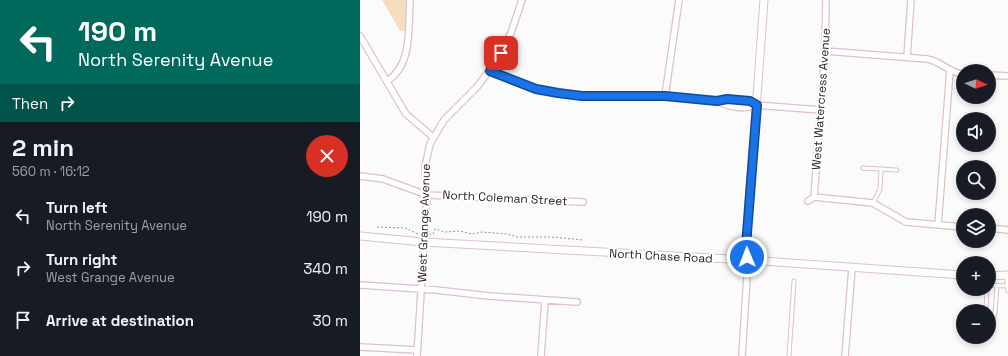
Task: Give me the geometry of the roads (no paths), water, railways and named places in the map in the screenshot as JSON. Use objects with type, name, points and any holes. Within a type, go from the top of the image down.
[{"type":"street","points":[[387,81],[398,73],[406,58],[410,0]]},
{"type":"street","name":"West Grange Avenue","points":[[417,353],[428,195],[425,167],[427,152],[432,137],[444,120],[471,94],[490,71],[511,33],[522,0]]},
{"type":"street","points":[[665,96],[679,0]]},
{"type":"street","points":[[742,356],[748,260],[746,246],[764,0]]},
{"type":"street","name":"West Watercress Avenue","points":[[814,197],[825,51],[826,0]]},
{"type":"street","points":[[907,57],[911,0]]},
{"type":"street","points":[[360,36],[406,114],[432,137]]},
{"type":"street","points":[[825,51],[933,60],[956,72]]},
{"type":"street","points":[[938,225],[950,70]]},
{"type":"street","points":[[490,71],[536,89],[582,96],[665,96],[717,101],[726,106],[750,108],[757,105],[820,110]]},
{"type":"street","points":[[996,75],[1008,76]]},
{"type":"street","name":"North Coleman Street","points":[[360,176],[383,179],[428,195],[583,202]]},
{"type":"street","points":[[808,201],[814,197],[873,203],[906,222],[956,226]]},
{"type":"street","points":[[996,229],[1008,230]]},
{"type":"street","name":"North Chase Road","points":[[360,236],[424,242],[748,260],[956,275]]},
{"type":"street","points":[[845,356],[852,268]]},
{"type":"street","points":[[996,276],[1007,275]]},
{"type":"street","points":[[360,285],[577,302]]},
{"type":"street","points":[[541,356],[545,300]]},
{"type":"street","points":[[360,347],[417,353]]},
{"type":"lane","points":[[863,168],[897,170]]},
{"type":"lane","points":[[873,203],[880,189],[881,170]]},
{"type":"lane","points":[[1007,275],[1008,291]]},
{"type":"lane","points":[[789,356],[794,281]]},
{"type":"lane","points":[[996,304],[997,286],[1008,286]]}]
